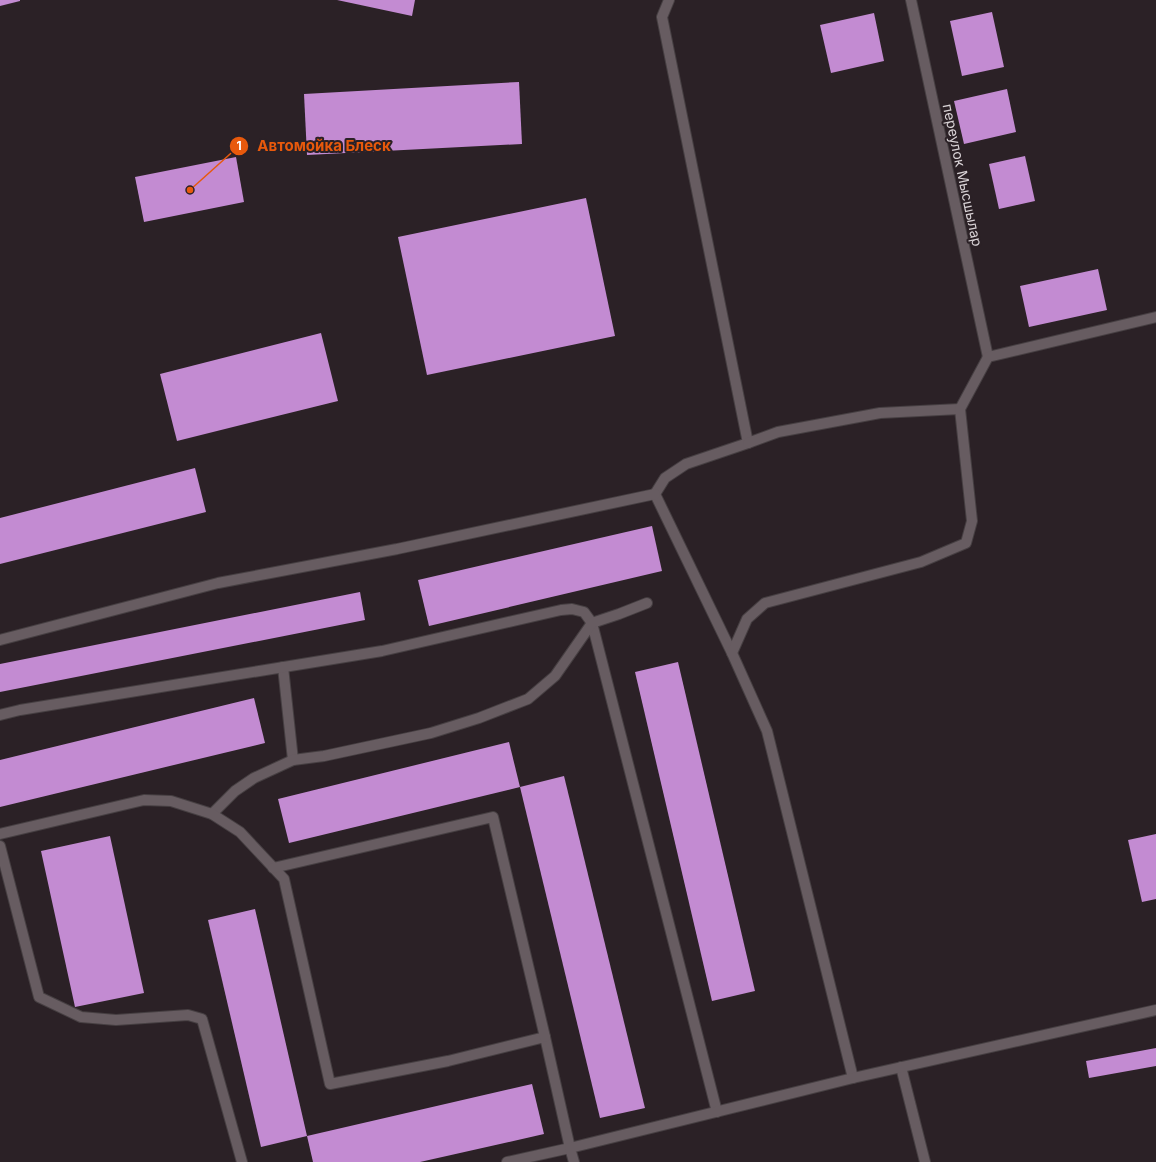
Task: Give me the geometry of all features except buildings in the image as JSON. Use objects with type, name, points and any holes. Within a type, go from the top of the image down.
[{"type":"street","points":[[668,0],[662,17],[748,442]]},
{"type":"street","name":"переулок Мысшылар","points":[[911,0],[988,357]]},
{"type":"street","points":[[732,653],[747,619],[765,603],[921,562],[966,543],[972,521],[960,409],[988,357],[1156,317]]},
{"type":"street","points":[[0,640],[218,583],[405,547],[655,494],[665,478],[686,464],[778,432],[880,413],[960,409]]},
{"type":"street","points":[[655,494],[732,653],[767,731],[853,1078]]},
{"type":"street","points":[[212,814],[235,791],[254,778],[293,760],[324,756],[431,733],[479,718],[528,699],[555,676],[592,623],[647,603]]},
{"type":"street","points":[[0,716],[20,710],[382,651],[561,610],[572,609],[584,612],[592,623],[716,1112]]},
{"type":"street","points":[[283,667],[293,760]]},
{"type":"street","points":[[0,834],[144,800],[171,801],[212,814],[240,832],[284,879],[330,1084],[448,1061],[545,1038]]},
{"type":"street","points":[[273,868],[493,817],[574,1162]]},
{"type":"street","points":[[0,846],[39,997],[81,1016],[116,1020],[188,1015],[202,1019],[242,1162]]},
{"type":"street","points":[[507,1162],[570,1148],[853,1078],[1156,1010]]},
{"type":"street","points":[[901,1067],[925,1162]]},
{"type":"place","name":"Автомойка Блеск","points":[[190,190]]}]
